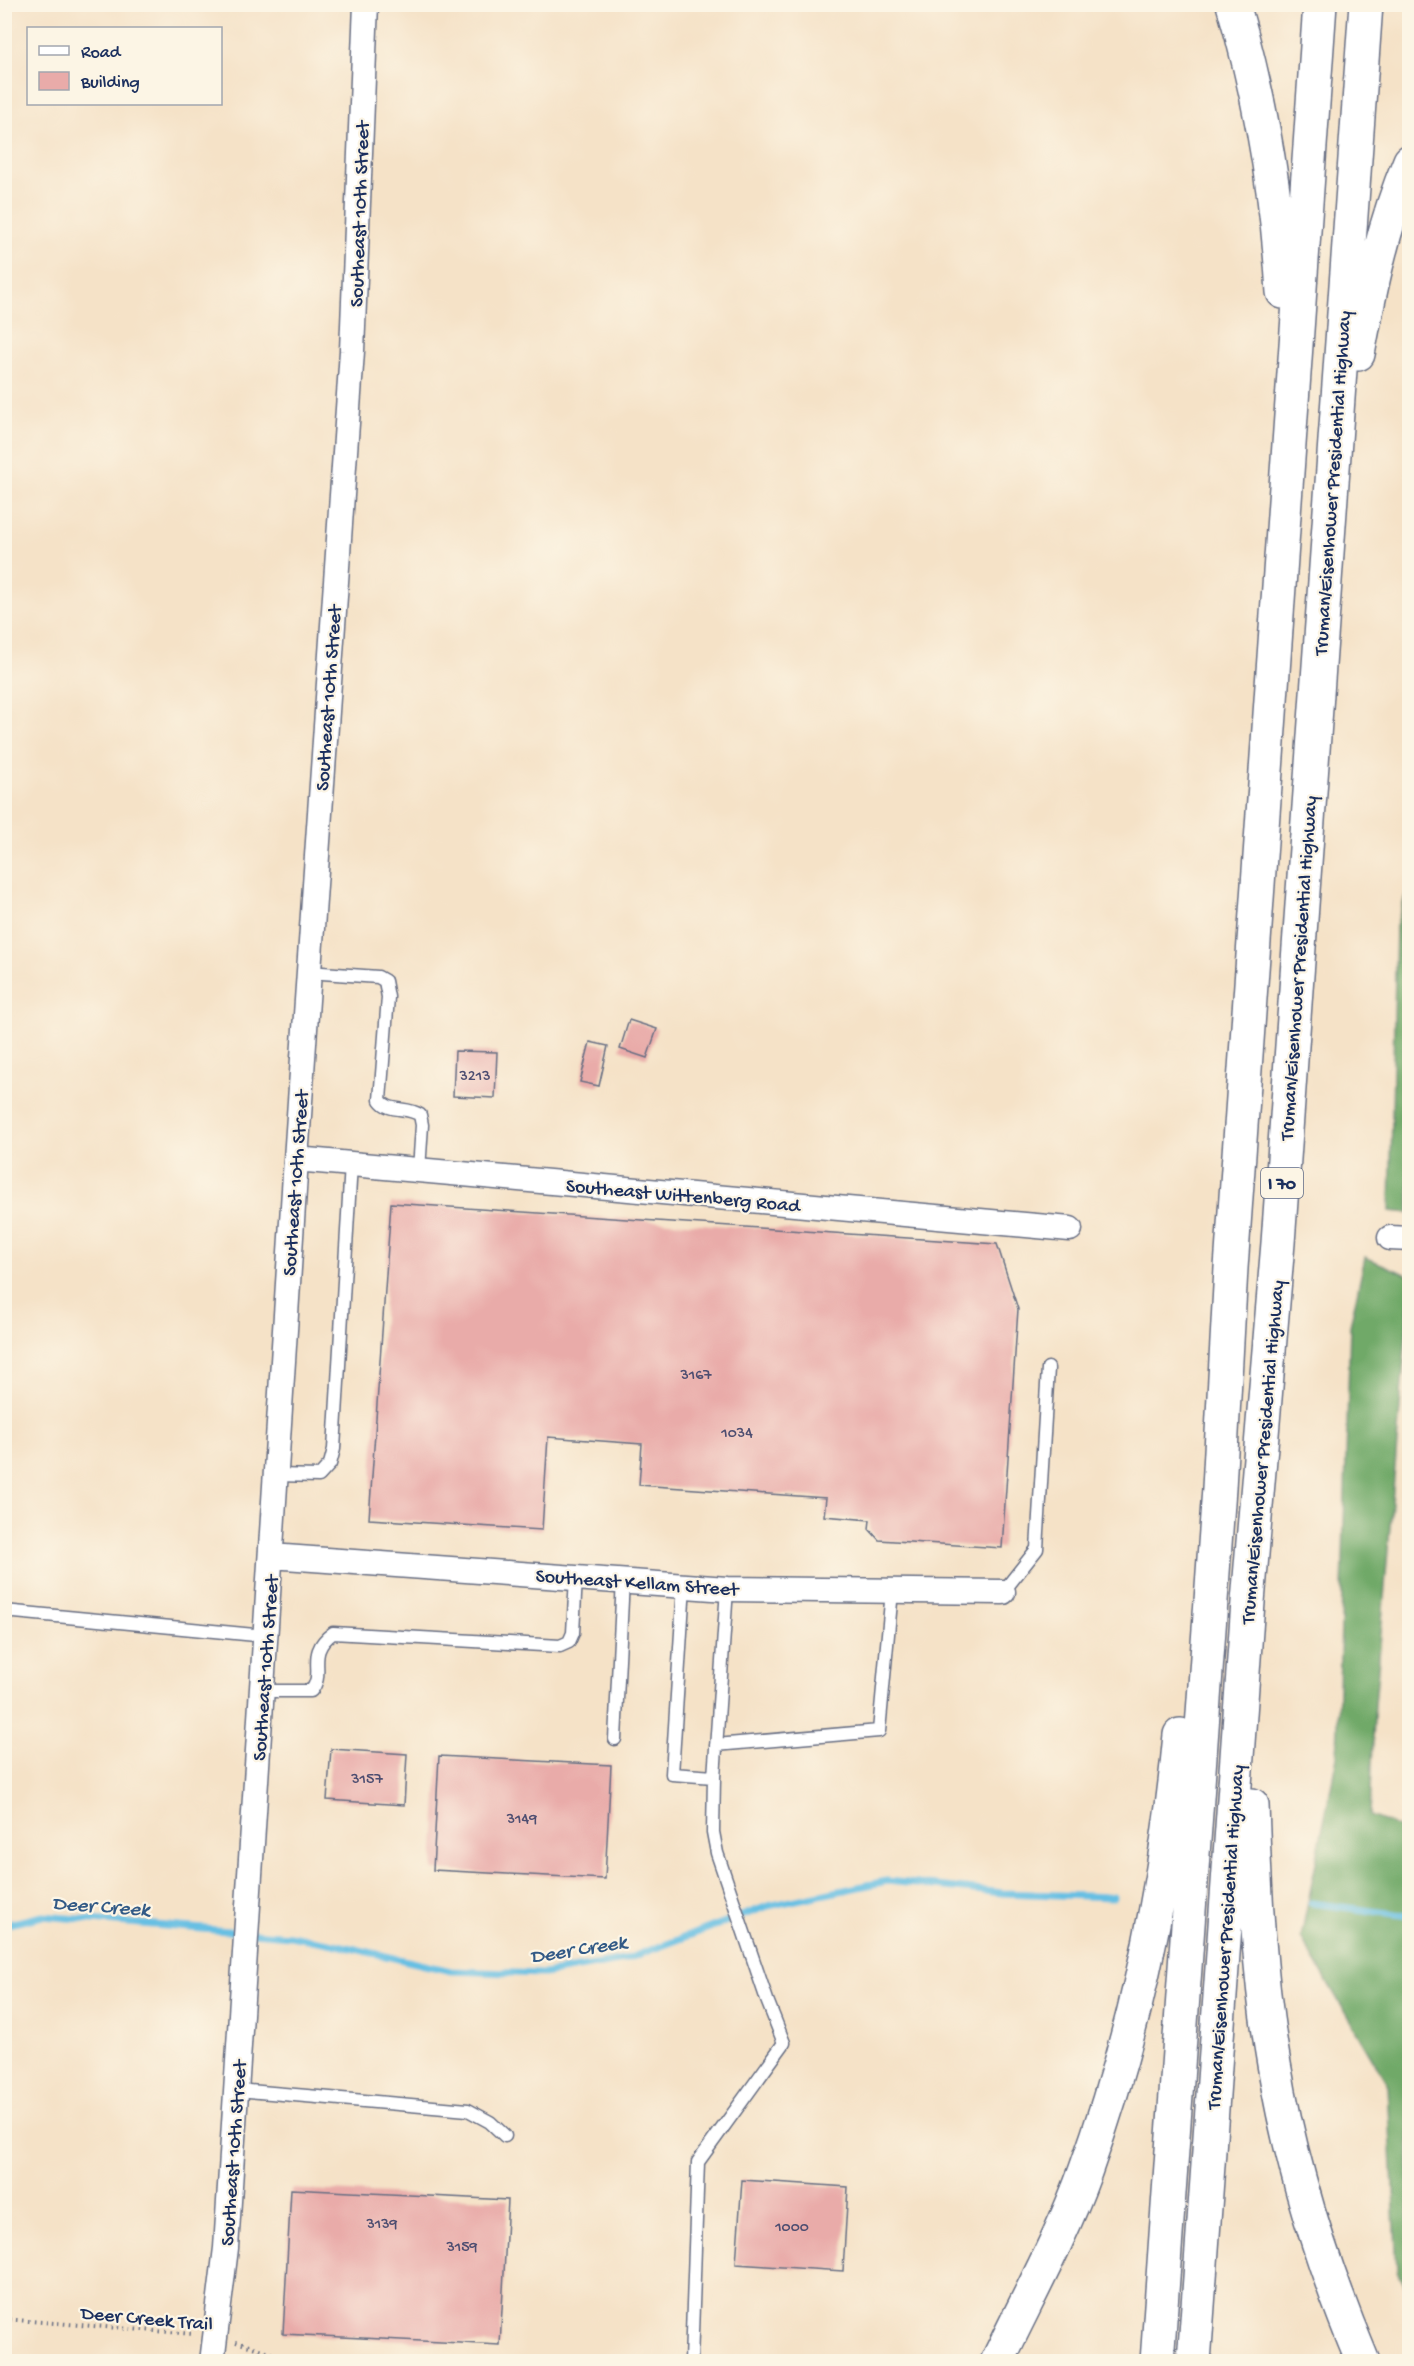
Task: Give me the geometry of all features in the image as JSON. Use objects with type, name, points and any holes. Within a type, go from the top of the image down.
[{"type":"highway","points":[[1233,4],[1252,67],[1275,196],[1291,417]]},
{"type":"highway","name":"Truman/Eisenhower Presidential Highway","points":[[1157,2361],[1320,4]]},
{"type":"highway","name":"Truman/Eisenhower Presidential Highway","points":[[1194,2361],[1248,1602],[1278,1243],[1366,4]]},
{"type":"highway","points":[[1329,509],[1379,255],[1400,184],[1410,161]]},
{"type":"highway","points":[[997,2361],[1063,2226],[1084,2173],[1134,2014],[1164,1866],[1179,1748],[1189,1642],[1219,1488]]},
{"type":"highway","points":[[1248,1602],[1254,1752],[1252,1798],[1255,1873],[1265,1993],[1274,2063],[1298,2174],[1330,2277],[1363,2361]]},
{"type":"street","name":"Southeast 10th Street","points":[[212,2361],[226,2248],[308,972],[352,351],[366,4]]},
{"type":"street","name":"Southeast Wittenberg Road","points":[[296,1159],[1071,1228]]},
{"type":"street","name":"Southeast Kellam Street","points":[[271,1556],[727,1589],[1003,1592]]},
{"type":"lane","points":[[308,972],[378,977],[385,981],[388,997],[380,1100],[390,1108],[414,1110],[420,1115],[422,1125],[419,1170]]},
{"type":"lane","points":[[276,1475],[320,1476],[330,1464],[334,1449],[351,1164]]},
{"type":"lane","points":[[1003,1592],[1037,1549],[1048,1368]]},
{"type":"lane","points":[[262,1692],[311,1691],[316,1685],[318,1650],[322,1641],[333,1633],[560,1646],[569,1642],[573,1633],[576,1577]]},
{"type":"lane","points":[[615,1739],[623,1580]]},
{"type":"lane","points":[[684,1585],[672,1774],[714,1778]]},
{"type":"lane","points":[[691,2361],[698,2162],[784,2043],[717,1853],[713,1832],[714,1778],[727,1589]]},
{"type":"lane","points":[[716,1745],[879,1731],[892,1591]]},
{"type":"lane","points":[[4,1611],[266,1636]]},
{"type":"lane","points":[[237,2090],[468,2110],[490,2122],[505,2136]]},
{"type":"path","name":"Deer Creek Trail","points":[[4,2319],[199,2334],[244,2343],[269,2352],[282,2361]]},
{"type":"green space","points":[[1409,885],[1409,1213],[1390,1211],[1396,926]]},
{"type":"green space","points":[[1365,1257],[1410,1276],[1374,1717],[1370,1816],[1409,1831],[1409,2293],[1397,2271],[1388,2085],[1301,1937],[1337,1757],[1350,1326]]},
{"type":"building","points":[[629,1020],[657,1029],[647,1058],[620,1049]]},
{"type":"building","points":[[590,1042],[608,1046],[599,1086],[580,1082]]},
{"type":"building","points":[[455,1051],[497,1052],[495,1098],[453,1096]]},
{"type":"building","points":[[391,1203],[997,1244],[1018,1309],[1002,1548],[879,1540],[869,1529],[870,1520],[824,1516],[826,1498],[639,1485],[642,1444],[548,1437],[542,1530],[369,1519]]},
{"type":"building","points":[[331,1749],[407,1754],[404,1805],[327,1800]]},
{"type":"building","points":[[439,1756],[611,1765],[605,1879],[433,1870]]},
{"type":"building","points":[[742,2180],[848,2187],[843,2271],[736,2264]]},
{"type":"building","points":[[291,2189],[508,2200],[500,2345],[283,2334]]},
{"type":"waterway","name":"Deer Creek","points":[[4,1925],[43,1916],[290,1936],[451,1971],[544,1974],[624,1960],[768,1906],[887,1881],[1003,1893],[1113,1897]]},
{"type":"waterway","name":"Deer Creek","points":[[1311,1903],[1410,1916]]}]
